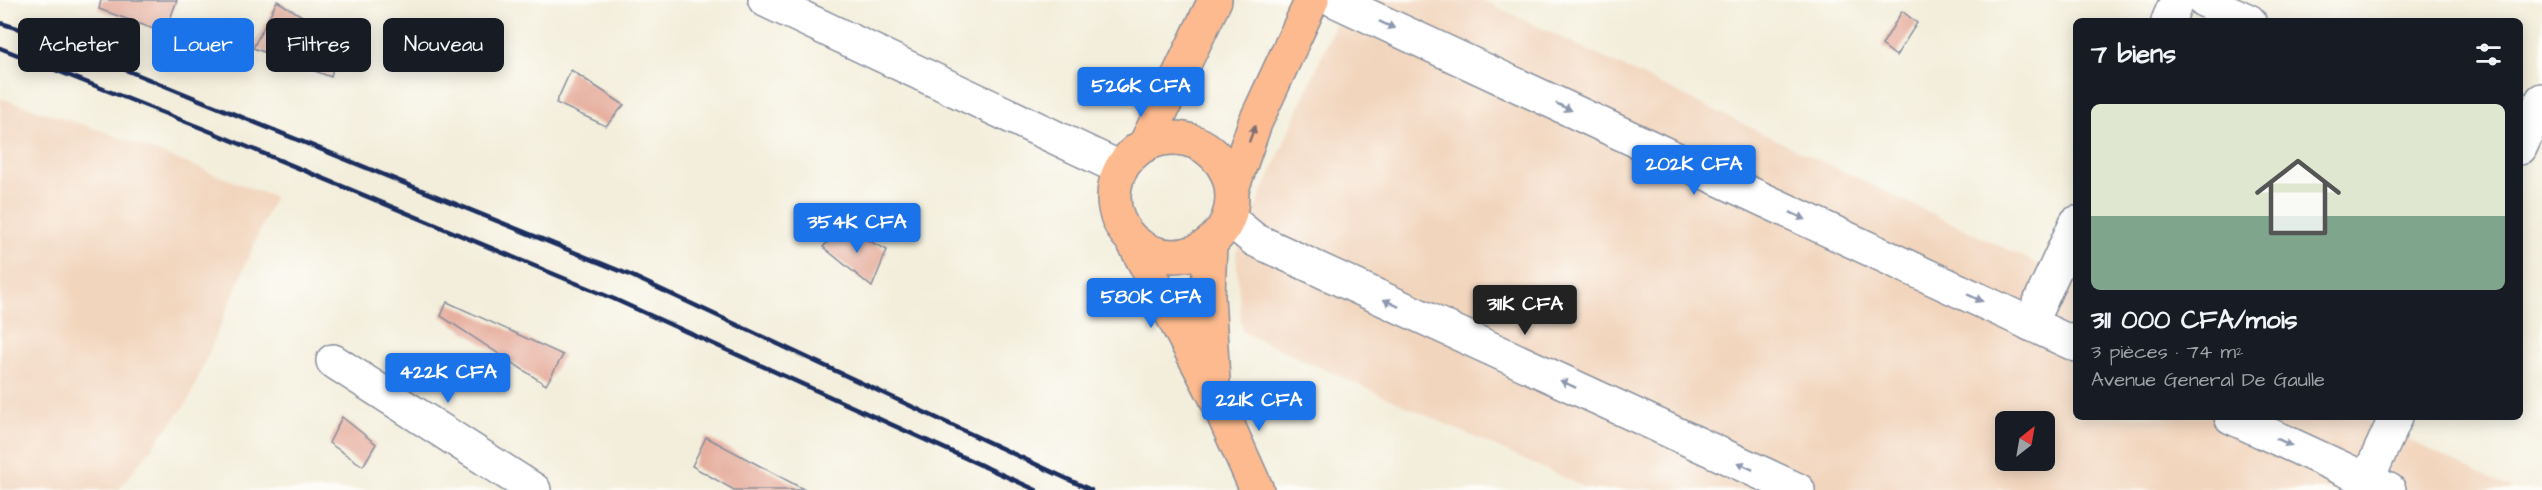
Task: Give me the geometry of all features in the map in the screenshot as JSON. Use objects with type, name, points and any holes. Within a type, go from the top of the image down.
[{"type":"main road","points":[[1146,143],[1215,0]]},
{"type":"main road","points":[[1214,394],[1208,297],[1224,217],[1255,123],[1312,0]]},
{"type":"main road","points":[[1133,241],[1146,250],[1162,255],[1179,256],[1196,252],[1224,217],[1227,171],[1216,156],[1201,144],[1173,138],[1146,143],[1131,154],[1120,168],[1114,187],[1114,207],[1120,225],[1133,241],[1214,394],[1257,490]]},
{"type":"street","points":[[1334,0],[2073,344]]},
{"type":"street","points":[[2169,18],[2177,0]]},
{"type":"street","points":[[2203,0],[2242,18]]},
{"type":"street","points":[[771,1],[1120,168]]},
{"type":"street","points":[[2523,140],[2542,100]]},
{"type":"street","points":[[2523,147],[2542,156]]},
{"type":"street","points":[[1224,217],[1255,240],[1798,490]]},
{"type":"street","points":[[2030,324],[2073,229]]},
{"type":"street","points":[[333,361],[534,490]]},
{"type":"street","points":[[2237,420],[2378,485],[2395,420]]},
{"type":"shaded area","points":[[1346,0],[1482,0],[2073,281],[2073,420],[2366,420],[2514,490],[1591,490],[1242,332],[1236,253]]},
{"type":"shaded area","points":[[0,98],[105,132],[274,197],[188,402],[118,490],[0,490]]},
{"type":"building","points":[[101,0],[177,0],[170,18],[152,18],[152,28],[140,24],[140,18],[124,18],[99,9]]},
{"type":"building","points":[[277,1],[305,18],[268,18]]},
{"type":"building","points":[[1902,11],[1917,23],[1896,56],[1882,45]]},
{"type":"building","points":[[266,23],[266,53],[254,48]]},
{"type":"building","points":[[571,70],[624,105],[606,126],[556,103]]},
{"type":"building","points":[[318,72],[332,72],[331,77]]},
{"type":"building","points":[[842,227],[887,250],[872,287],[823,247]]},
{"type":"building","points":[[447,302],[563,355],[546,385],[441,316]]},
{"type":"building","points":[[342,417],[376,444],[363,466],[329,443]]},
{"type":"building","points":[[706,437],[805,490],[734,490],[692,466]]},
{"type":"railway","points":[[0,23],[40,35],[630,275],[1091,490]]},
{"type":"railway","points":[[0,48],[209,131],[614,299],[1036,490]]}]
